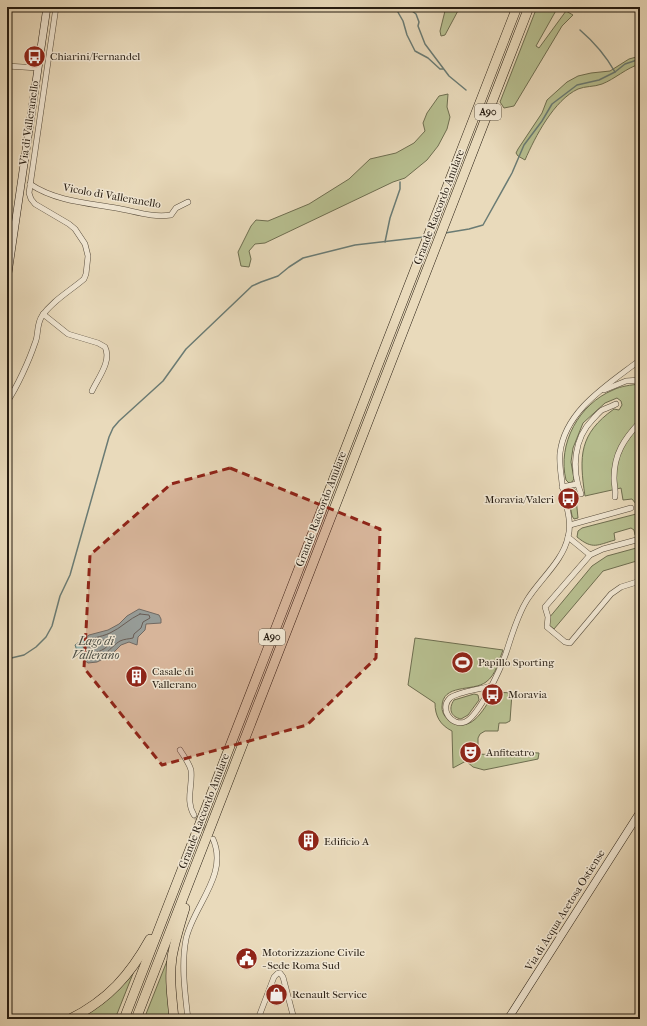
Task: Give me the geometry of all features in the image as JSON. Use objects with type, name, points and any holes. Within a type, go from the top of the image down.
[{"type":"highway","name":"Grande Raccordo Anulare","points":[[124,1019],[517,7]]},
{"type":"highway","name":"Grande Raccordo Anulare","points":[[136,1019],[529,7]]},
{"type":"highway","points":[[174,1019],[171,981],[173,951],[201,851]]},
{"type":"highway","points":[[70,1019],[84,1012],[101,1000],[125,977],[140,956],[167,908]]},
{"type":"street","points":[[7,280],[47,7]]},
{"type":"street","name":"Via di Valleranello","points":[[43,314],[84,278],[88,262],[88,250],[75,229],[33,203],[30,195],[30,184],[56,7]]},
{"type":"street","points":[[7,66],[38,68]]},
{"type":"street","name":"Vicolo di Valleranello","points":[[30,184],[42,191],[61,197],[149,215],[171,215],[176,208],[188,202]]},
{"type":"street","points":[[7,402],[15,389],[34,346],[38,326],[43,314],[68,334],[98,343],[105,347],[107,352],[106,362],[92,391]]},
{"type":"street","points":[[491,686],[456,695],[451,698],[447,703],[446,709],[449,717],[460,723],[469,720],[483,701],[499,672],[523,606],[563,550],[568,537],[570,525],[562,487],[560,452],[574,417],[589,399],[640,360]]},
{"type":"street","points":[[598,393],[626,381],[640,380]]},
{"type":"street","points":[[581,494],[577,484],[575,459],[577,445],[585,427],[601,411],[616,404]]},
{"type":"street","points":[[615,497],[616,489],[614,480],[616,461],[625,439],[640,422]]},
{"type":"street","points":[[562,487],[577,484]]},
{"type":"street","points":[[570,525],[631,508]]},
{"type":"street","points":[[568,537],[590,555]]},
{"type":"street","points":[[640,539],[603,549],[590,555],[545,607],[548,617],[547,627],[565,642],[570,643],[611,594],[621,587],[640,581]]},
{"type":"street","points":[[180,750],[190,770],[189,801],[190,808],[194,815]]},
{"type":"street","name":"Via di Acqua Acetosa Ostiense","points":[[508,1019],[640,812]]},
{"type":"street","points":[[188,1019],[184,973],[185,945],[192,920],[210,887],[217,866],[218,856],[213,839]]},
{"type":"street","points":[[258,1019],[274,977],[280,973],[283,977],[294,1019]]},
{"type":"highlighted area","points":[[230,468],[380,529],[376,658],[307,725],[162,765],[84,668],[90,555],[171,484]]},
{"type":"green space","points":[[446,7],[460,7],[445,35],[441,36],[440,31]]},
{"type":"green space","points":[[537,7],[558,7],[536,46],[539,48],[566,11],[573,15],[562,26],[514,106],[504,108],[500,102]]},
{"type":"green space","points":[[640,56],[640,64],[602,84],[581,88],[569,94],[553,110],[546,120],[525,160],[518,156],[516,153],[518,149],[542,113],[547,100],[567,82],[578,76],[610,71],[629,59]]},
{"type":"green space","points":[[448,94],[447,107],[450,117],[447,129],[438,146],[427,160],[405,178],[393,182],[265,243],[255,244],[249,251],[251,259],[249,267],[241,266],[238,252],[251,226],[256,220],[268,221],[309,204],[349,179],[370,159],[396,153],[414,143],[425,131],[423,123],[427,113],[439,96]]},
{"type":"green space","points":[[640,384],[640,509],[632,499],[623,500],[621,488],[585,496],[582,469],[584,447],[588,437],[602,418],[614,409],[619,410],[622,405],[621,401],[617,398],[605,403],[583,423],[573,448],[571,462],[574,479],[572,482],[569,483],[566,480],[564,466],[568,439],[573,427],[590,405],[601,396],[616,389]]},
{"type":"green space","points":[[575,489],[579,497],[576,498],[578,518],[574,519],[572,516],[568,493]]},
{"type":"green space","points":[[640,513],[640,534],[635,535],[634,530],[631,528],[614,533],[615,540],[599,545],[587,544],[577,537],[578,531],[582,528]]},
{"type":"green space","points":[[640,547],[640,560],[603,571],[554,629],[549,625],[549,618],[592,566],[607,556]]},
{"type":"green space","points":[[415,638],[503,650],[497,667],[489,679],[480,685],[459,689],[447,694],[443,699],[443,712],[446,718],[452,722],[459,725],[466,724],[478,717],[495,692],[512,693],[510,721],[506,723],[499,723],[498,731],[485,731],[480,734],[478,738],[478,754],[519,756],[519,752],[539,753],[538,759],[484,770],[473,767],[466,761],[453,768],[452,731],[444,726],[439,720],[435,703],[408,685]]},
{"type":"green space","points":[[474,694],[478,695],[479,700],[468,715],[461,719],[455,716],[451,709],[454,700]]},
{"type":"green space","points":[[167,961],[172,1019],[144,1019]]},
{"type":"green space","points":[[134,971],[115,1019],[77,1019]]},
{"type":"water","name":"Lago di Vallerano","points":[[139,609],[159,615],[161,623],[146,624],[145,630],[138,637],[137,645],[129,642],[121,645],[111,655],[97,662],[88,663],[84,660],[85,656],[81,650],[77,651],[75,645],[89,635],[108,630],[119,624],[127,616]]},
{"type":"waterway","points":[[395,7],[403,21],[407,35],[415,51],[428,58],[440,69],[443,69]]},
{"type":"waterway","points":[[412,11],[416,14],[419,22],[418,26],[425,44],[449,76],[466,90]]},
{"type":"waterway","points":[[580,30],[608,60],[615,72]]},
{"type":"waterway","points":[[445,233],[483,225],[512,173],[524,145],[542,121],[552,104],[577,85],[599,80],[615,72],[625,64],[640,59]]},
{"type":"waterway","points":[[385,242],[390,218],[400,189],[400,182]]},
{"type":"waterway","points":[[7,659],[24,655],[36,647],[46,637],[52,626],[60,596],[70,575],[109,437],[113,428],[163,381],[186,349],[252,286],[278,276],[303,258],[355,245],[424,237]]},
{"type":"tunnel","points":[[194,815],[209,833]]},
{"type":"place","name":"Chiarini/Fernandel","points":[[34,56]]},
{"type":"place","name":"Moravia/Valeri","points":[[569,499]]},
{"type":"place","name":"Papillo Sporting","points":[[463,662]]},
{"type":"place","name":"Casale di Vallerano","points":[[137,677]]},
{"type":"place","name":"Moravia","points":[[492,694]]},
{"type":"place","name":"Anfiteatro","points":[[471,752]]},
{"type":"place","name":"Edificio A","points":[[309,841]]},
{"type":"place","name":"Motorizzazione Civile - Sede Roma Sud","points":[[247,958]]},
{"type":"place","name":"Renault Service","points":[[277,994]]}]
